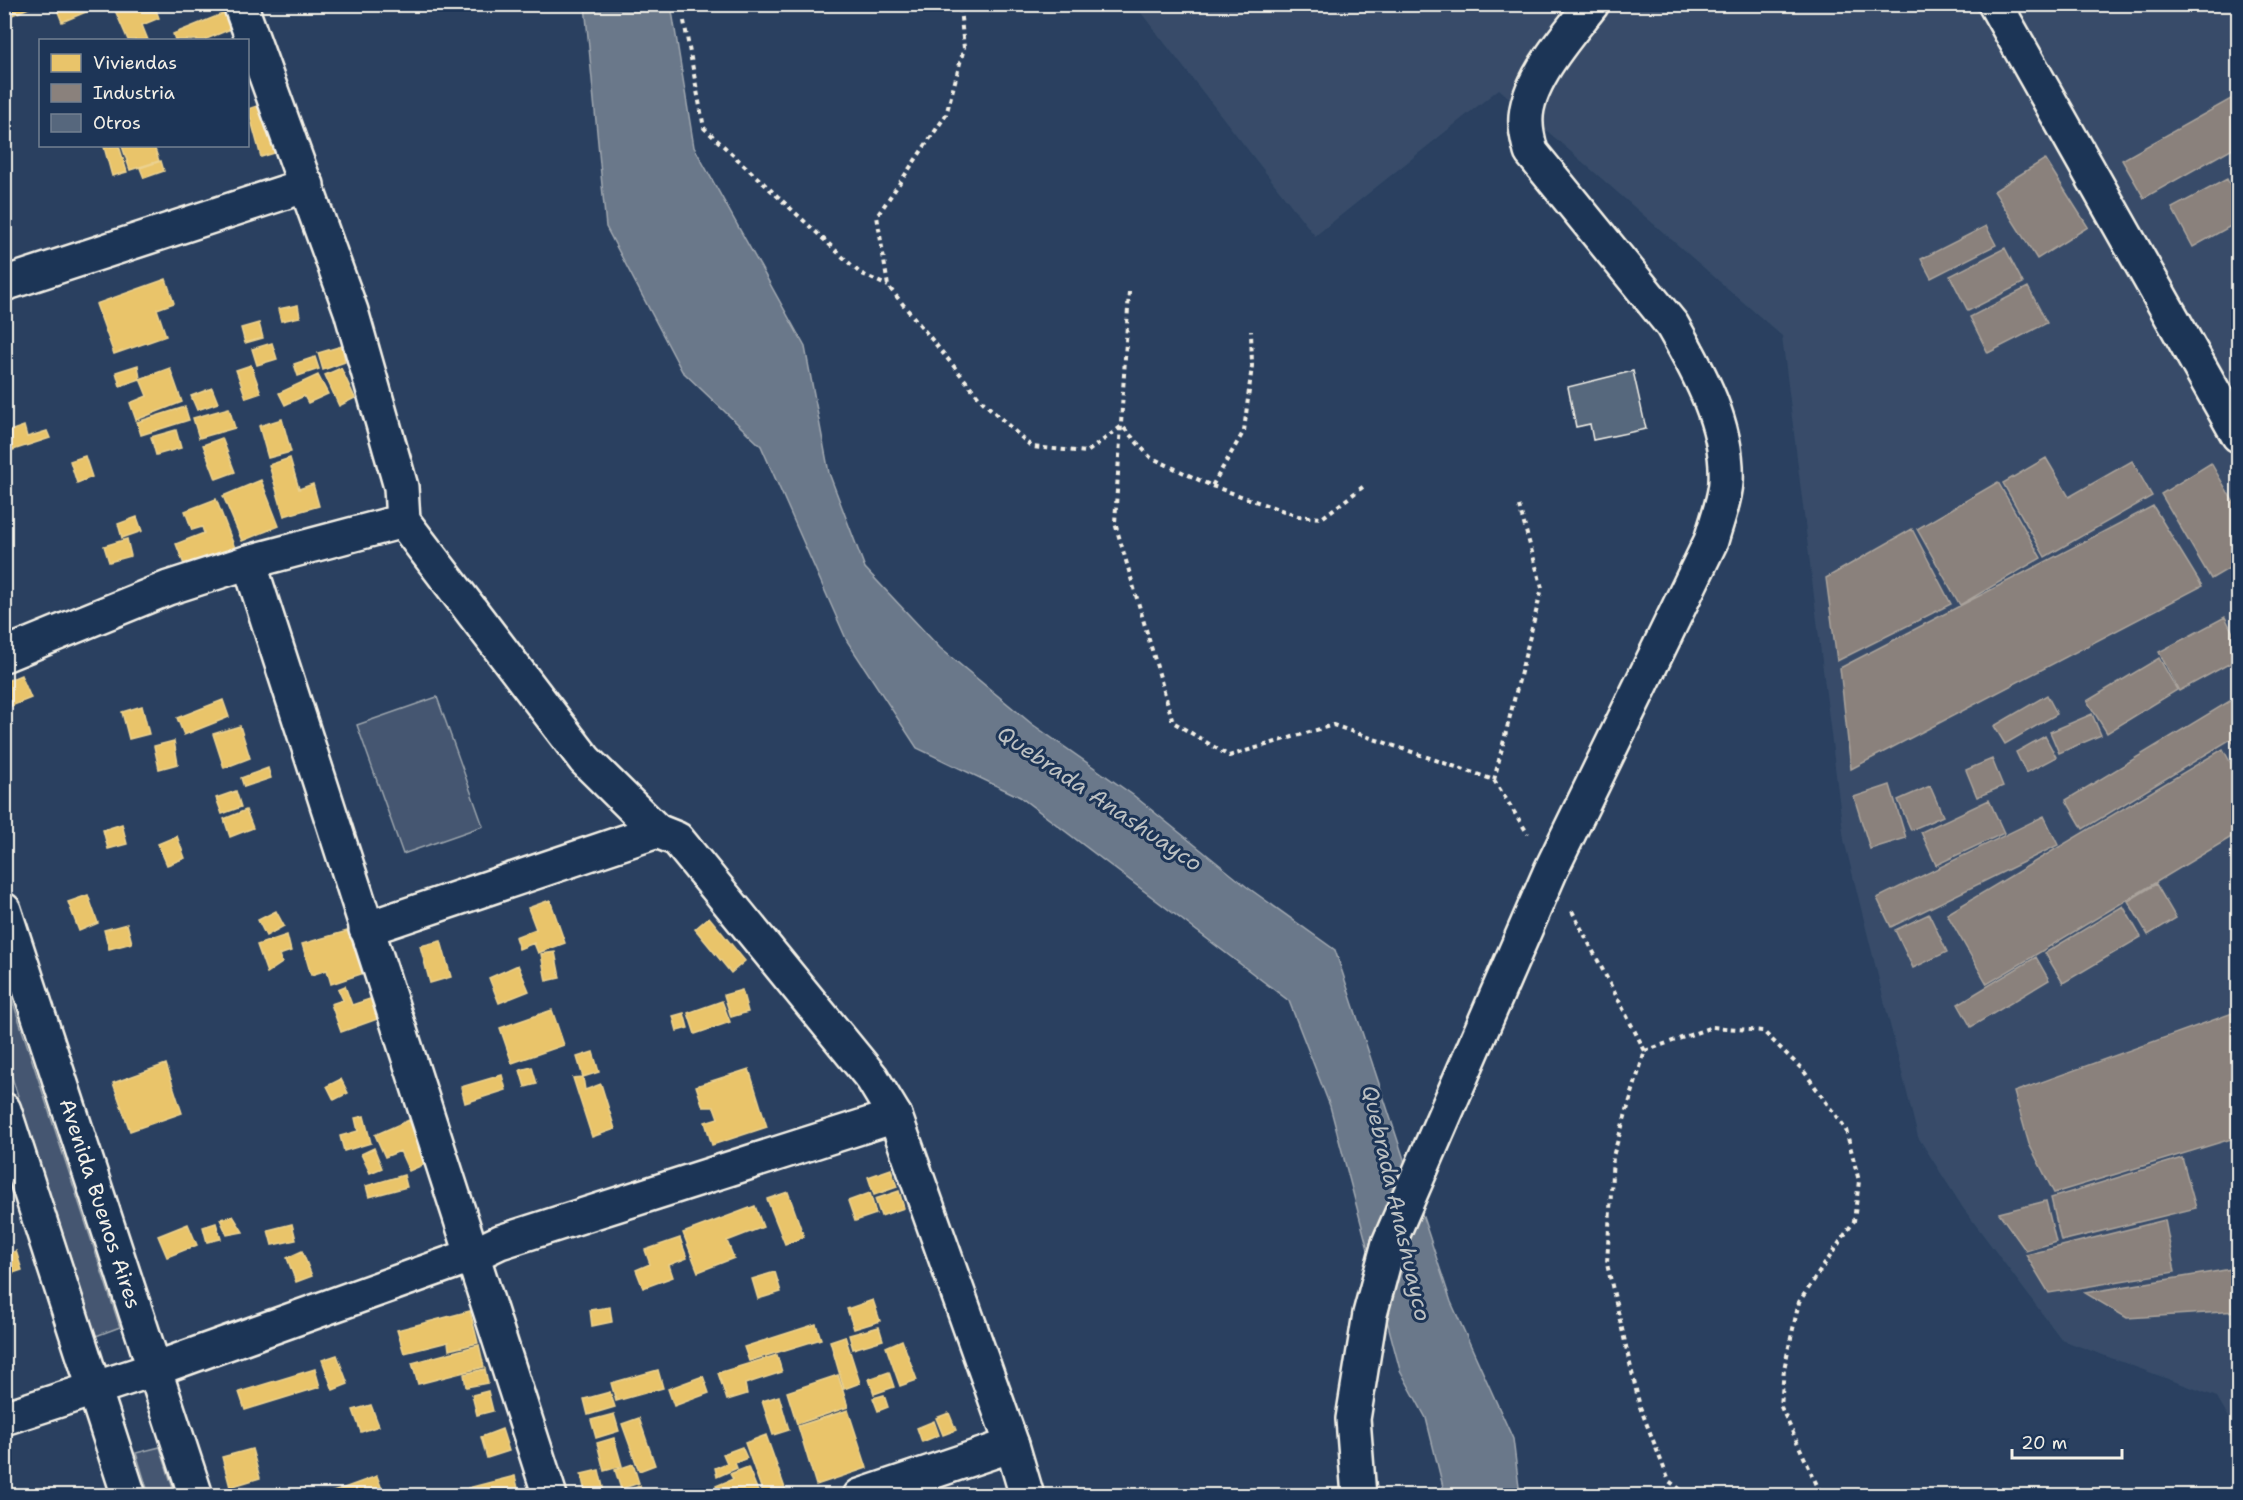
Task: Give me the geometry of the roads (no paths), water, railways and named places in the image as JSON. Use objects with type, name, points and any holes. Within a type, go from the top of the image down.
[{"type":"street","points":[[240,4],[351,311],[401,488],[403,521],[585,760],[657,831],[677,839],[872,1078],[895,1116],[1012,1444],[1027,1496]]},
{"type":"street","points":[[1359,1496],[1353,1419],[1370,1314],[1389,1243],[1551,870],[1710,541],[1726,483],[1724,442],[1715,413],[1691,357],[1672,325],[1530,152],[1525,123],[1530,98],[1553,55],[1592,4]]},
{"type":"street","points":[[1995,4],[2238,435]]},
{"type":"street","points":[[4,284],[307,185]]},
{"type":"street","points":[[4,655],[168,588],[249,562],[403,521]]},
{"type":"street","points":[[249,562],[550,1496]]},
{"type":"street","points":[[366,928],[657,831]]},
{"type":"street","name":"Avenida Buenos Aires","points":[[4,910],[196,1496]]},
{"type":"street","points":[[4,1110],[129,1496]]},
{"type":"street","points":[[4,1418],[155,1369],[473,1255],[500,1242],[895,1116]]},
{"type":"street","points":[[860,1496],[1012,1444]]},
{"type":"water","name":"Quebrada Anashuayco","points":[[585,5],[671,5],[694,147],[805,347],[829,473],[865,568],[940,648],[1032,724],[1133,795],[1247,887],[1335,950],[1451,1302],[1513,1439],[1520,1495],[1445,1495],[1426,1418],[1400,1370],[1330,1106],[1289,1001],[1020,797],[917,748],[847,641],[761,446],[682,371],[606,227]]}]
